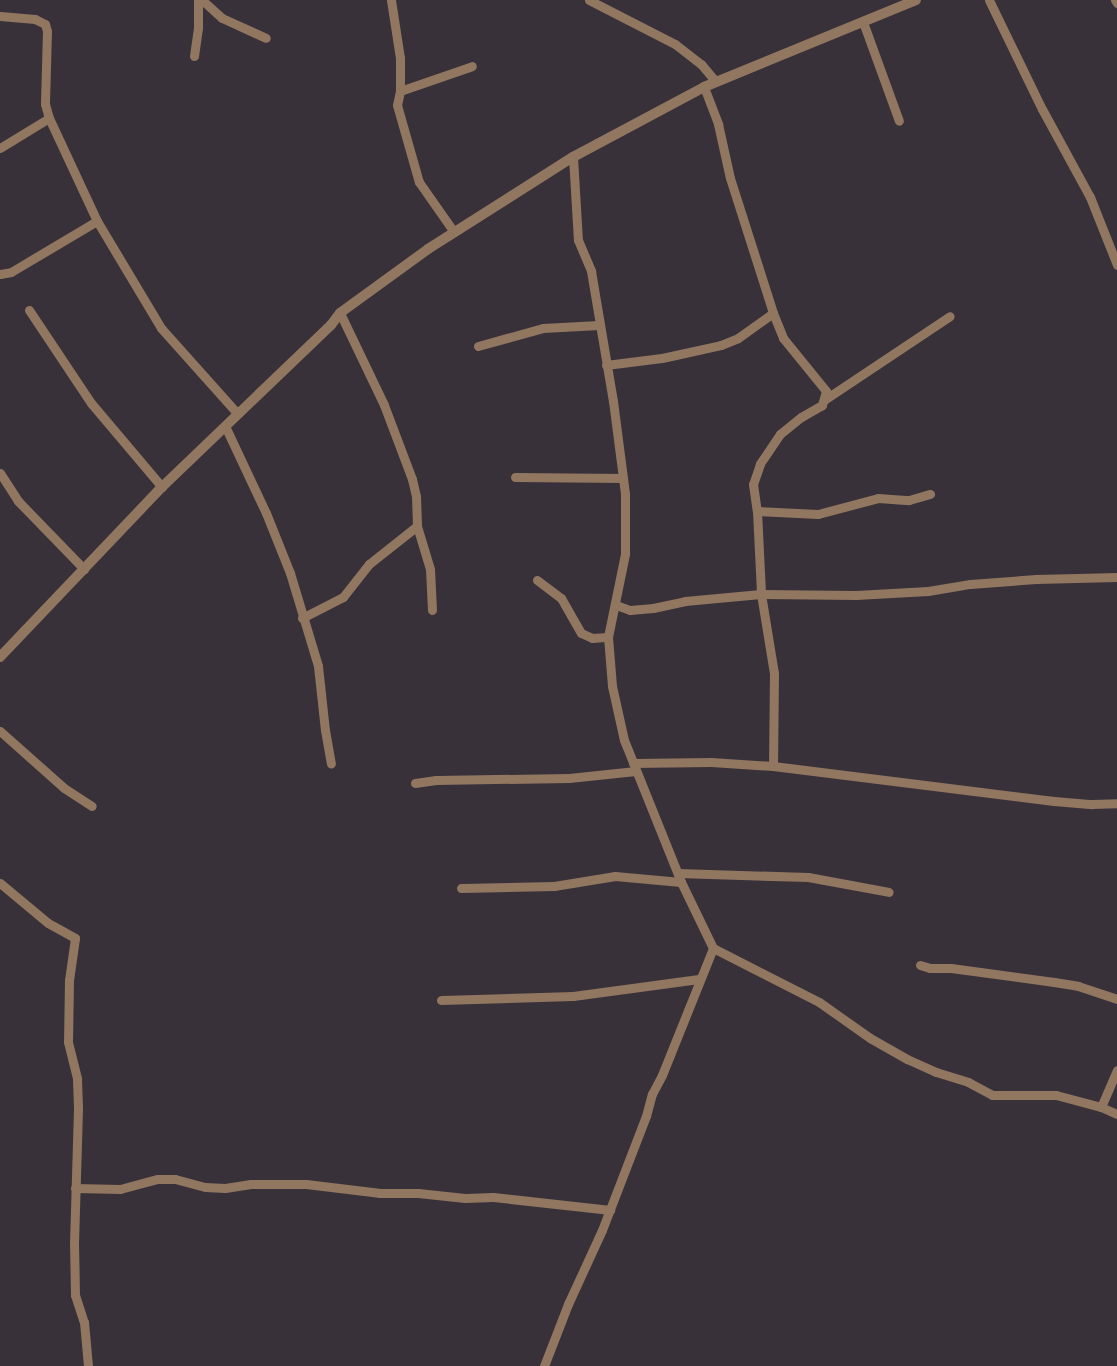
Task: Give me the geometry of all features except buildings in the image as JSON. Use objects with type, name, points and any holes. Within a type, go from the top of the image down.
[{"type":"street","points":[[194,56],[198,28],[198,0]]},
{"type":"street","points":[[202,0],[222,18],[266,38]]},
{"type":"street","points":[[391,0],[400,58],[400,91],[397,105],[419,182],[454,232]]},
{"type":"street","points":[[589,0],[675,44],[700,64],[716,82]]},
{"type":"street","points":[[0,657],[162,487],[331,325],[340,314],[454,232],[573,158],[704,87],[916,0]]},
{"type":"street","points":[[989,0],[1051,126],[1090,197],[1117,265]]},
{"type":"street","points":[[0,16],[35,19],[45,24],[47,31],[45,104],[49,118],[97,221],[161,328],[238,414]]},
{"type":"street","points":[[863,22],[899,121]]},
{"type":"street","points":[[400,91],[472,66]]},
{"type":"street","points":[[704,87],[718,124],[730,178],[773,313],[783,338],[826,391],[822,405],[817,406],[785,430],[771,446],[760,464],[753,484],[757,511],[761,594],[774,673],[773,766]]},
{"type":"street","points":[[0,148],[49,118]]},
{"type":"street","points":[[573,158],[578,240],[591,271],[613,401],[618,453],[623,478],[625,554],[608,637],[612,686],[624,740],[634,767],[680,878],[713,948],[819,1002],[870,1038],[907,1059],[936,1072],[968,1082],[992,1095],[1056,1095],[1101,1107],[1117,1114]]},
{"type":"street","points":[[0,274],[11,272],[97,221]]},
{"type":"street","points":[[29,310],[91,403],[162,487]]},
{"type":"street","points":[[606,365],[662,358],[721,344],[738,338],[773,313]]},
{"type":"street","points":[[340,314],[384,405],[412,479],[416,496],[416,526],[430,569],[432,610]]},
{"type":"street","points":[[824,400],[950,316]]},
{"type":"street","points":[[478,346],[543,328],[599,325]]},
{"type":"street","points":[[225,426],[266,513],[290,573],[318,666],[325,730],[331,763]]},
{"type":"street","points":[[0,473],[18,501],[84,569]]},
{"type":"street","points":[[515,477],[623,478]]},
{"type":"street","points":[[757,511],[818,514],[878,498],[900,501],[930,494]]},
{"type":"street","points":[[302,618],[343,597],[368,564],[416,526]]},
{"type":"street","points":[[616,605],[630,610],[653,608],[685,601],[761,594],[800,596],[864,595],[928,591],[1019,580],[1117,577]]},
{"type":"street","points":[[537,580],[561,598],[581,633],[592,638],[608,637]]},
{"type":"street","points":[[0,731],[64,788],[92,806]]},
{"type":"street","points":[[415,783],[436,780],[569,778],[634,767],[711,762],[773,766],[1092,804],[1117,803]]},
{"type":"street","points":[[460,888],[554,886],[615,876],[680,878],[808,877],[888,892]]},
{"type":"street","points":[[0,883],[48,923],[75,938],[69,980],[68,1042],[76,1079],[78,1109],[75,1188],[75,1296],[84,1322],[88,1366]]},
{"type":"street","points":[[544,1366],[568,1304],[610,1210],[652,1094],[662,1075],[713,948]]},
{"type":"street","points":[[920,965],[930,968],[951,968],[1078,986],[1117,999]]},
{"type":"street","points":[[441,1000],[573,996],[699,979]]},
{"type":"street","points":[[1101,1107],[1117,1070]]},
{"type":"street","points":[[75,1188],[120,1189],[158,1179],[175,1179],[205,1187],[225,1188],[251,1184],[306,1184],[380,1193],[418,1193],[464,1198],[493,1197],[610,1210]]}]
